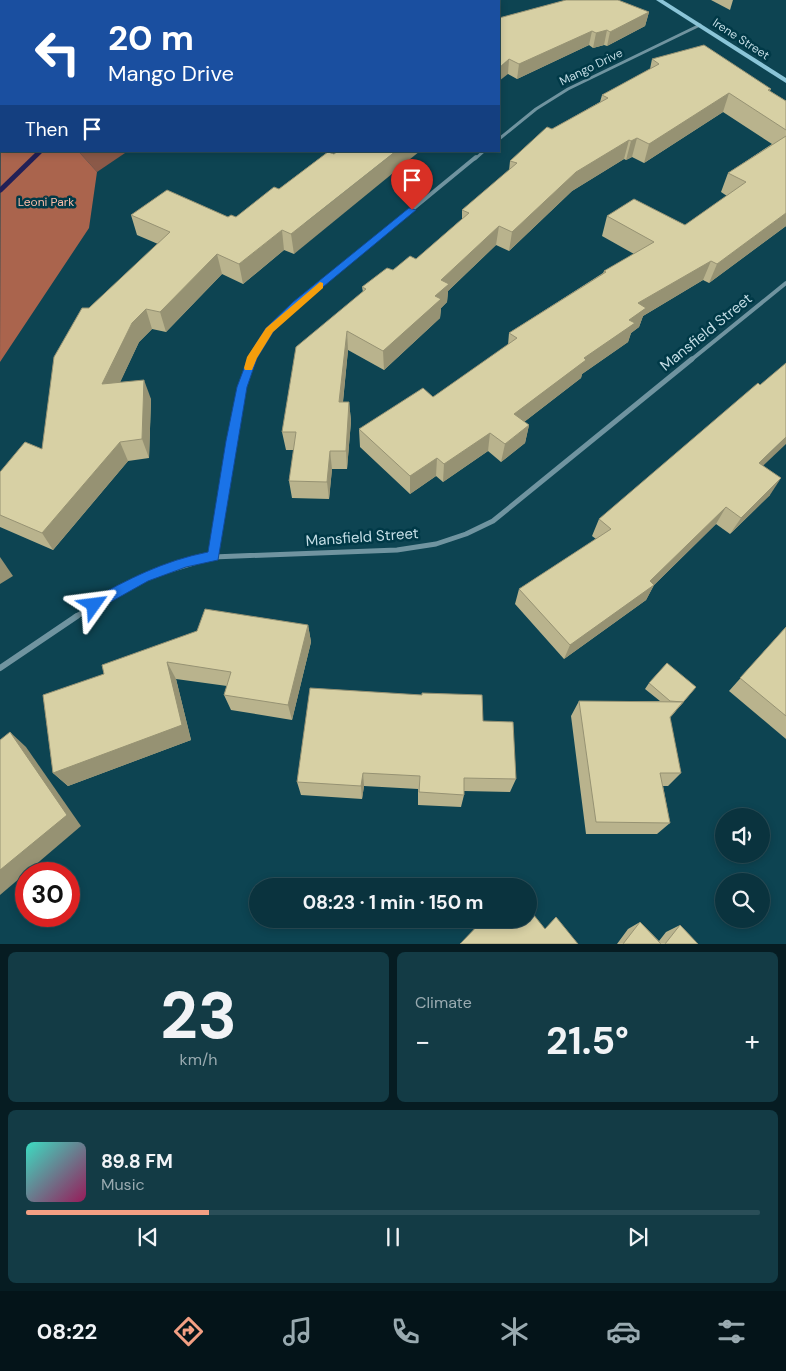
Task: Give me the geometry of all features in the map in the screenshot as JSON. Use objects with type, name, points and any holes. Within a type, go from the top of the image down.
[{"type":"street","name":"Irene Street","points":[[659,0],[786,81]]},
{"type":"street","name":"Mango Drive","points":[[500,138],[536,109],[568,89],[700,25]]},
{"type":"street","points":[[214,557],[242,387],[252,357],[270,330],[297,304],[483,152]]},
{"type":"street","name":"Mansfield Street","points":[[0,668],[66,622],[143,577],[186,562],[214,557],[397,550],[436,544],[466,534],[493,521],[786,283]]},
{"type":"shaded area","points":[[79,152],[127,152],[97,172]]},
{"type":"green space","name":"Leoni Park","points":[[1,152],[79,152],[97,172],[89,228],[0,362]]},
{"type":"building","points":[[566,0],[618,0],[649,12],[610,32],[607,30],[596,33],[592,31],[519,64],[509,59],[500,67],[500,18]]},
{"type":"building","points":[[704,45],[786,101],[786,130],[729,93],[649,144],[637,138],[629,140],[576,172],[512,232],[499,226],[441,280],[449,284],[435,296],[441,299],[383,351],[347,331],[339,402],[349,402],[346,451],[330,451],[327,482],[289,481],[296,432],[282,432],[296,347],[366,289],[362,287],[387,268],[393,270],[410,256],[416,259],[469,213],[462,210],[517,163],[510,161],[547,127],[552,129],[608,98],[602,95],[659,64],[652,59]]},
{"type":"building","points":[[786,136],[786,213],[717,264],[711,261],[638,303],[646,308],[629,320],[635,323],[584,358],[586,360],[514,414],[529,425],[505,444],[490,433],[444,464],[437,458],[410,476],[359,429],[423,388],[433,397],[517,338],[509,333],[606,272],[604,271],[654,242],[607,216],[634,199],[685,225],[746,182],[728,173]]},
{"type":"building","points":[[328,152],[334,154],[337,152],[395,152],[291,234],[282,230],[239,264],[217,254],[160,312],[146,309],[132,323],[102,384],[144,380],[142,439],[120,442],[42,533],[0,515],[0,472],[25,442],[42,449],[54,357],[82,308],[89,308],[170,232],[131,215],[167,190],[228,217],[231,215],[236,217],[274,187],[279,189]]},
{"type":"building","points":[[786,363],[786,437],[759,463],[781,478],[741,518],[726,507],[650,581],[654,585],[570,645],[519,589],[611,529],[599,519],[758,383],[760,385]]},
{"type":"building","points":[[205,609],[308,625],[288,705],[224,695],[231,672],[167,662],[182,725],[53,773],[43,695],[104,674],[102,665],[197,631]]},
{"type":"building","points":[[786,627],[786,716],[740,678]]},
{"type":"building","points":[[667,663],[696,687],[678,708],[683,702],[670,701],[649,683]]},
{"type":"building","points":[[310,688],[422,695],[422,693],[482,695],[483,721],[513,722],[516,779],[464,778],[464,795],[419,792],[420,776],[363,773],[361,786],[297,782]]},
{"type":"building","points":[[579,701],[683,702],[670,717],[681,773],[660,773],[670,823],[596,822]]},
{"type":"building","points":[[10,732],[67,815],[0,870],[0,740]]},
{"type":"building","points":[[556,917],[578,944],[460,944],[475,928],[537,928],[537,919],[545,929]]},
{"type":"building","points":[[640,922],[661,944],[623,944]]},
{"type":"building","points":[[680,925],[698,944],[665,944]]},
{"type":"waterway","points":[[0,191],[40,152]]},
{"type":"slow traffic","points":[[249,368],[252,357],[270,330],[320,285]]},
{"type":"route","points":[[94,605],[143,577],[186,562],[214,557],[242,387],[252,357],[270,330],[297,304],[412,210]]}]
